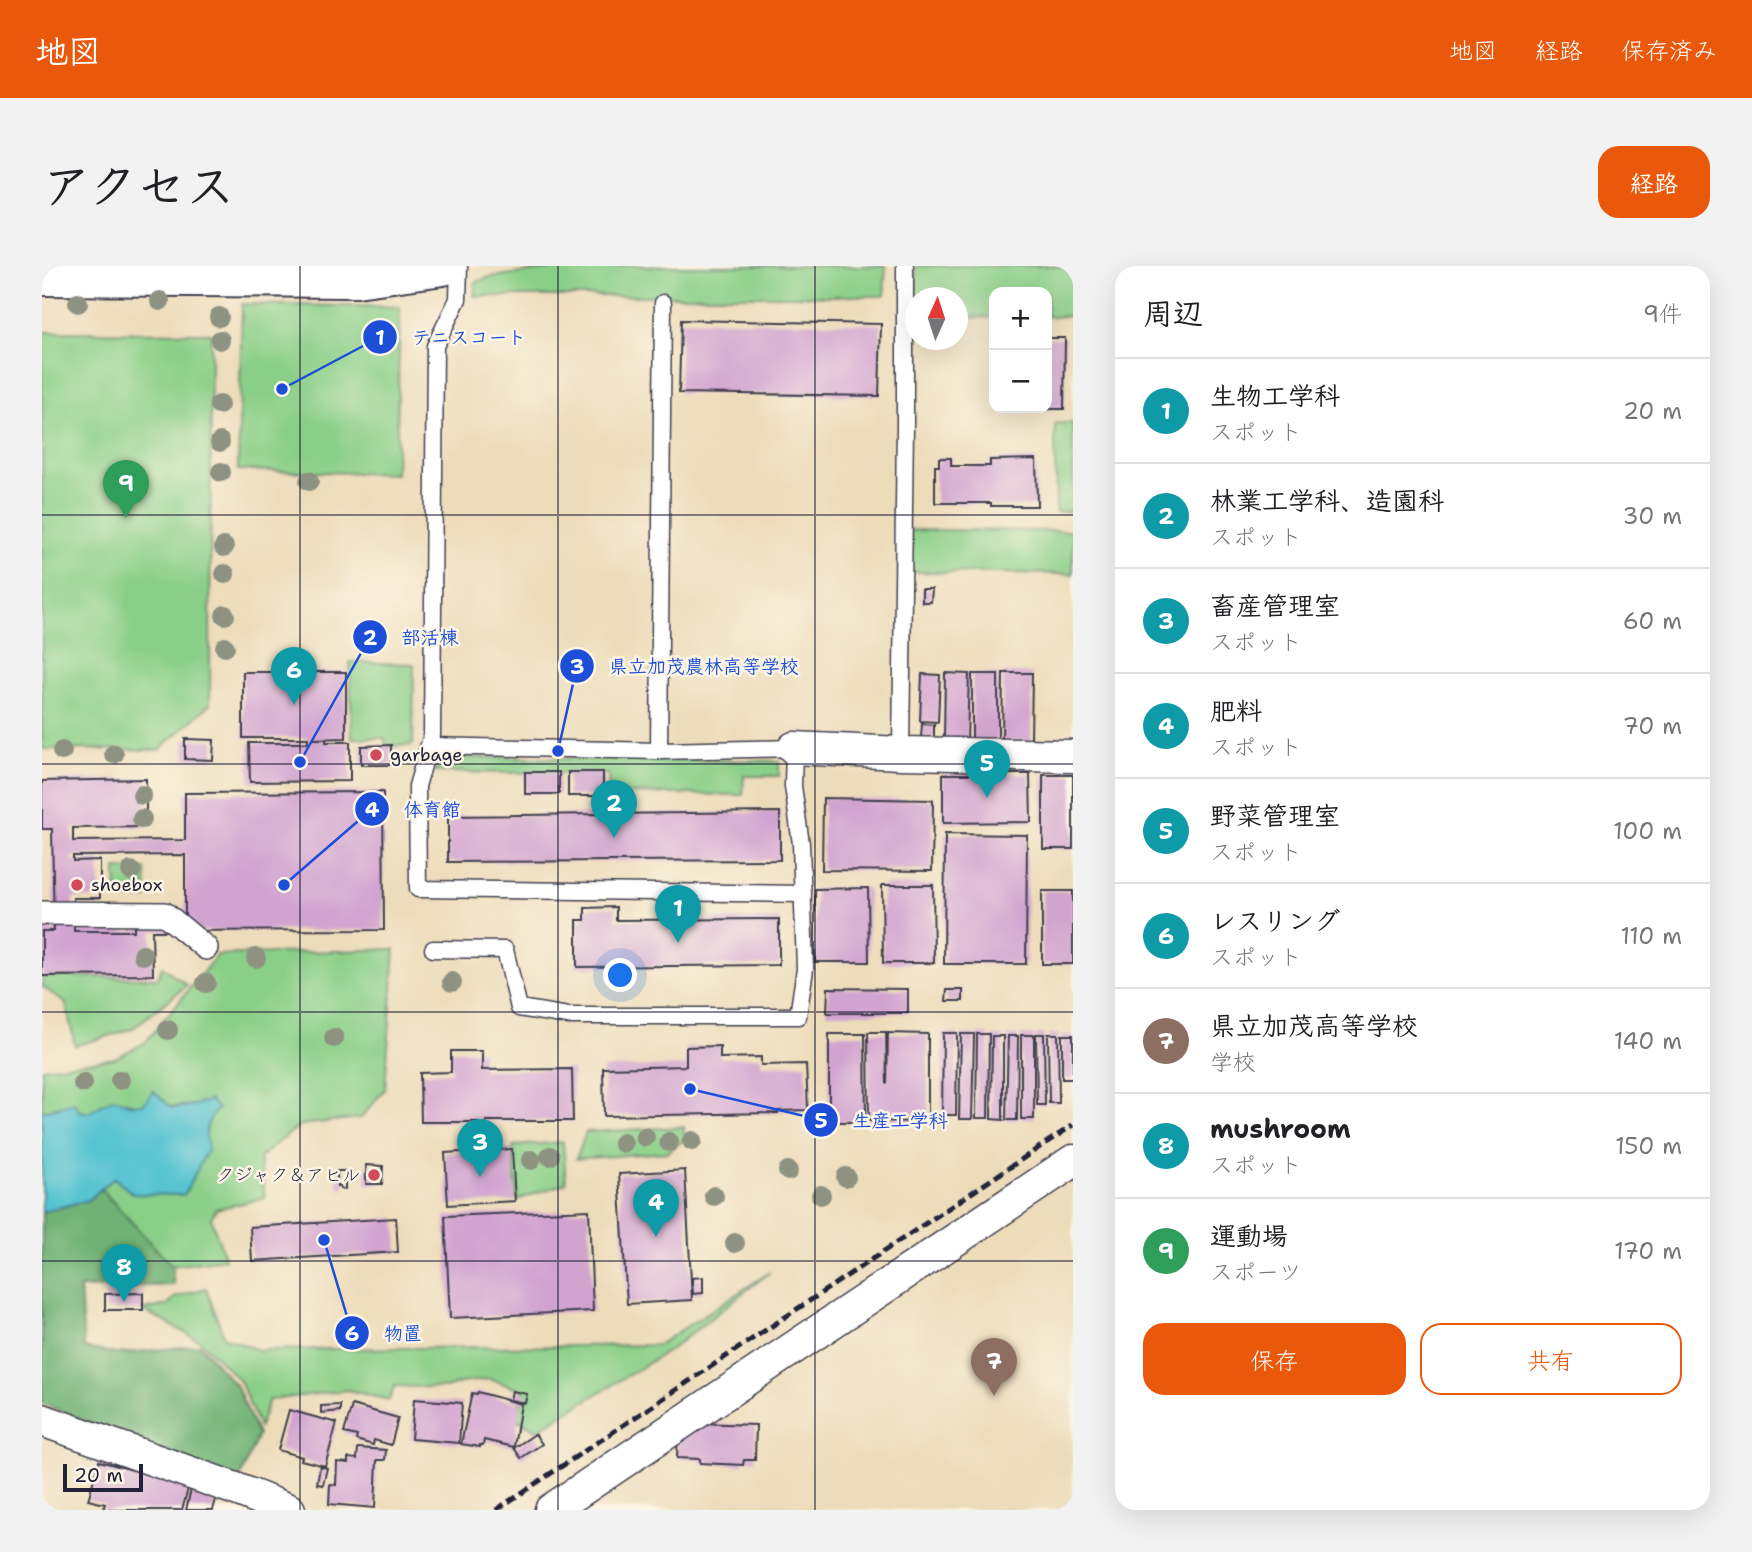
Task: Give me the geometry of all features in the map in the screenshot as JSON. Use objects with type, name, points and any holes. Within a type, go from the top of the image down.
[{"type":"street","points":[[56,273],[357,272],[443,266]]},
{"type":"street","points":[[794,748],[1073,756]]},
{"type":"street","points":[[42,913],[165,914],[206,948]]},
{"type":"street","points":[[551,1510],[1073,1161]]},
{"type":"street","points":[[42,1420],[232,1499],[289,1510]]},
{"type":"lane","points":[[459,266],[458,299],[435,346],[432,735],[418,786],[418,890],[803,894]]},
{"type":"lane","points":[[901,753],[905,266]]},
{"type":"lane","points":[[659,751],[663,303]]},
{"type":"lane","points":[[429,746],[659,751],[794,748],[793,786],[801,844],[805,969],[798,1016],[568,1016],[519,1008],[505,950],[433,949]]},
{"type":"green space","points":[[579,266],[886,266],[884,296],[474,296],[476,282],[490,277]]},
{"type":"green space","points":[[916,266],[1073,266],[1073,316],[1052,317],[1052,287],[989,287],[989,317],[968,318],[968,287],[915,287]]},
{"type":"green space","points":[[242,304],[400,307],[396,474],[238,470]]},
{"type":"green space","points":[[42,332],[211,333],[210,704],[159,750],[42,749]]},
{"type":"green space","points":[[1055,423],[1073,423],[1073,511],[1056,512]]},
{"type":"green space","points":[[908,530],[1073,531],[1073,574],[907,572]]},
{"type":"green space","points":[[350,662],[414,664],[413,745],[388,746],[384,738],[352,738]]},
{"type":"green space","points":[[436,757],[779,761],[779,776],[744,776],[743,795],[609,793],[608,774],[436,772]]},
{"type":"green space","points":[[116,869],[146,869],[147,899],[117,899]]},
{"type":"green space","points":[[395,949],[385,1089],[361,1118],[300,1125],[259,1158],[265,1198],[216,1209],[211,1218],[225,1259],[172,1266],[101,1189],[114,1177],[208,1149],[205,1136],[209,1118],[195,1105],[154,1106],[114,1098],[88,1113],[79,1111],[74,1103],[42,1111],[42,1068],[115,1058],[145,1043],[217,955]]},
{"type":"green space","points":[[162,966],[187,985],[132,1029],[75,1046],[66,1004],[42,986],[43,976],[158,978]]},
{"type":"green space","points":[[684,1127],[684,1140],[667,1152],[576,1159],[586,1132]]},
{"type":"green space","points":[[563,1142],[566,1183],[517,1200],[513,1146]]},
{"type":"green space","points":[[101,1189],[172,1266],[174,1285],[80,1288],[84,1348],[117,1354],[200,1345],[237,1387],[258,1435],[238,1484],[42,1403],[42,1212],[88,1200]]},
{"type":"green space","points":[[770,1272],[670,1350],[537,1430],[515,1418],[524,1390],[489,1379],[446,1388],[395,1386],[389,1400],[348,1390],[269,1400],[259,1427],[240,1381],[200,1341],[143,1310],[168,1305],[174,1298],[206,1288],[224,1337],[258,1350],[658,1345]]},
{"type":"water","points":[[154,1091],[172,1108],[210,1100],[218,1109],[210,1118],[207,1127],[208,1149],[184,1195],[133,1194],[114,1178],[88,1200],[42,1212],[42,1111],[75,1103],[79,1111],[88,1113],[114,1098],[129,1104],[143,1104]]},
{"type":"building","points":[[681,320],[881,324],[879,396],[679,393]]},
{"type":"building","points":[[1052,338],[1065,338],[1064,409],[1052,409]]},
{"type":"building","points":[[939,458],[951,458],[951,466],[990,466],[990,460],[1036,459],[1037,506],[935,503],[935,466],[939,466]]},
{"type":"building","points":[[922,589],[932,589],[931,602],[922,602]]},
{"type":"building","points":[[243,672],[346,672],[346,738],[312,739],[350,742],[350,781],[250,782],[249,743],[308,743],[308,738],[243,738]]},
{"type":"building","points":[[945,673],[969,674],[967,741],[944,740]]},
{"type":"building","points":[[1003,673],[1032,673],[1031,742],[1002,742]]},
{"type":"building","points":[[922,674],[940,675],[938,722],[920,721]]},
{"type":"building","points":[[972,674],[998,674],[998,741],[972,741]]},
{"type":"building","points":[[922,724],[934,725],[934,738],[921,738]]},
{"type":"building","points":[[185,739],[214,740],[213,760],[185,759]]},
{"type":"building","name":"garbage","points":[[391,745],[391,765],[361,765],[361,746]]},
{"type":"building","points":[[525,772],[559,772],[559,794],[525,794]]},
{"type":"building","points":[[568,772],[603,772],[603,796],[568,796]]},
{"type":"building","points":[[943,774],[1030,774],[1031,822],[943,823]]},
{"type":"building","points":[[1043,775],[1073,775],[1073,849],[1043,849]]},
{"type":"building","points":[[146,779],[146,827],[73,828],[73,841],[185,840],[185,793],[383,792],[384,930],[152,931],[153,975],[42,976],[42,931],[54,931],[52,829],[42,829],[42,781]],"holes":[[[185,855],[185,914],[134,913],[134,931],[74,931],[73,898],[100,898],[100,860],[73,861],[73,856]]]},
{"type":"building","points":[[823,798],[933,800],[932,871],[822,870]]},
{"type":"building","points":[[780,812],[780,860],[448,862],[448,816]]},
{"type":"building","points":[[945,834],[1027,835],[1026,964],[944,964]]},
{"type":"building","points":[[882,885],[933,885],[934,963],[883,963]]},
{"type":"building","points":[[868,888],[869,962],[815,962],[815,889]]},
{"type":"building","points":[[1042,891],[1073,891],[1073,964],[1042,964]]},
{"type":"building","points":[[616,907],[616,920],[779,919],[779,965],[577,967],[577,920],[585,920],[585,908]]},
{"type":"building","points":[[828,988],[908,989],[908,1013],[827,1013]]},
{"type":"building","points":[[947,990],[963,990],[963,1001],[946,1001]]},
{"type":"building","points":[[868,1032],[886,1032],[887,1084],[888,1033],[928,1034],[928,1122],[869,1121]]},
{"type":"building","points":[[943,1033],[957,1033],[956,1115],[942,1115]]},
{"type":"building","points":[[829,1034],[865,1034],[866,1122],[829,1122]]},
{"type":"building","points":[[961,1034],[974,1034],[972,1119],[959,1119]]},
{"type":"building","points":[[977,1034],[989,1034],[988,1118],[976,1118]]},
{"type":"building","points":[[1036,1034],[1044,1034],[1045,1105],[1037,1105]]},
{"type":"building","points":[[1048,1034],[1058,1034],[1059,1103],[1049,1103]]},
{"type":"building","points":[[1021,1035],[1034,1035],[1034,1119],[1021,1119]]},
{"type":"building","points":[[1062,1035],[1073,1035],[1073,1079],[1062,1079]]},
{"type":"building","points":[[992,1036],[1003,1036],[1003,1120],[991,1119]]},
{"type":"building","points":[[1008,1036],[1018,1036],[1017,1120],[1006,1120]]},
{"type":"building","points":[[720,1046],[720,1058],[761,1057],[761,1065],[806,1064],[808,1110],[778,1113],[604,1116],[603,1068],[686,1066],[686,1047]]},
{"type":"building","points":[[451,1051],[482,1051],[482,1070],[572,1069],[573,1121],[486,1121],[486,1142],[478,1142],[478,1122],[421,1122],[420,1073],[451,1072]]},
{"type":"building","points":[[512,1149],[515,1201],[448,1205],[445,1153]]},
{"type":"building","name":"クジャク＆アヒル","points":[[366,1165],[383,1166],[382,1184],[366,1184]]},
{"type":"building","points":[[685,1170],[692,1300],[627,1304],[619,1174]]},
{"type":"building","points":[[337,1171],[345,1171],[345,1189],[337,1186]]},
{"type":"building","points":[[589,1210],[593,1311],[450,1318],[445,1216]]},
{"type":"building","points":[[396,1218],[398,1252],[252,1261],[250,1227]]},
{"type":"building","points":[[703,1277],[703,1293],[693,1294],[692,1278]]},
{"type":"building","points":[[143,1293],[143,1310],[105,1310],[105,1294]]},
{"type":"building","points":[[512,1391],[527,1394],[525,1403],[510,1400]]},
{"type":"building","points":[[478,1392],[521,1404],[514,1447],[484,1440],[480,1447],[461,1444],[472,1393]]},
{"type":"building","points":[[414,1399],[462,1403],[459,1443],[411,1439]]},
{"type":"building","points":[[340,1405],[340,1411],[321,1413],[321,1406]]},
{"type":"building","points":[[352,1405],[398,1418],[391,1445],[374,1440],[373,1445],[356,1440],[357,1436],[344,1433]]},
{"type":"building","points":[[289,1410],[337,1423],[325,1466],[278,1450]]},
{"type":"building","points":[[695,1423],[756,1425],[755,1460],[744,1460],[743,1465],[700,1463],[700,1459],[677,1458],[678,1432]]},
{"type":"building","points":[[535,1434],[542,1444],[521,1458],[514,1448]]},
{"type":"building","points":[[358,1448],[386,1450],[385,1460],[377,1460],[375,1508],[329,1504],[330,1484],[336,1485],[337,1462],[348,1463],[348,1458],[357,1459]]},
{"type":"building","points":[[99,1461],[189,1485],[182,1510],[103,1510],[105,1504],[88,1500]]},
{"type":"building","points":[[320,1466],[327,1468],[323,1485],[317,1484]]},
{"type":"building","points":[[192,1485],[218,1492],[213,1510],[186,1510]]},
{"type":"railway","points":[[496,1510],[1073,1125]]},
{"type":"place","name":"テニスコート","points":[[282,389]]},
{"type":"place","name":"運動場","points":[[126,518]]},
{"type":"place","name":"レスリング","points":[[294,705]]},
{"type":"place","name":"県立加茂農林高等学校","points":[[558,751]]},
{"type":"place","name":"garbage","points":[[376,755]]},
{"type":"place","name":"部活棟","points":[[300,762]]},
{"type":"place","name":"野菜管理室","points":[[987,798]]},
{"type":"place","name":"林業工学科、造園科","points":[[614,838]]},
{"type":"place","name":"shoebox","points":[[77,885]]},
{"type":"place","name":"体育館","points":[[284,885]]},
{"type":"place","name":"生物工学科","points":[[678,943]]},
{"type":"place","name":"生産工学科","points":[[690,1089]]},
{"type":"place","name":"クジャク＆アヒル","points":[[374,1175]]},
{"type":"place","name":"畜産管理室","points":[[480,1177]]},
{"type":"place","name":"肥料","points":[[656,1237]]},
{"type":"place","name":"物置","points":[[324,1240]]},
{"type":"place","name":"mushroom","points":[[124,1302]]},
{"type":"place","name":"県立加茂高等学校","points":[[994,1396]]}]
